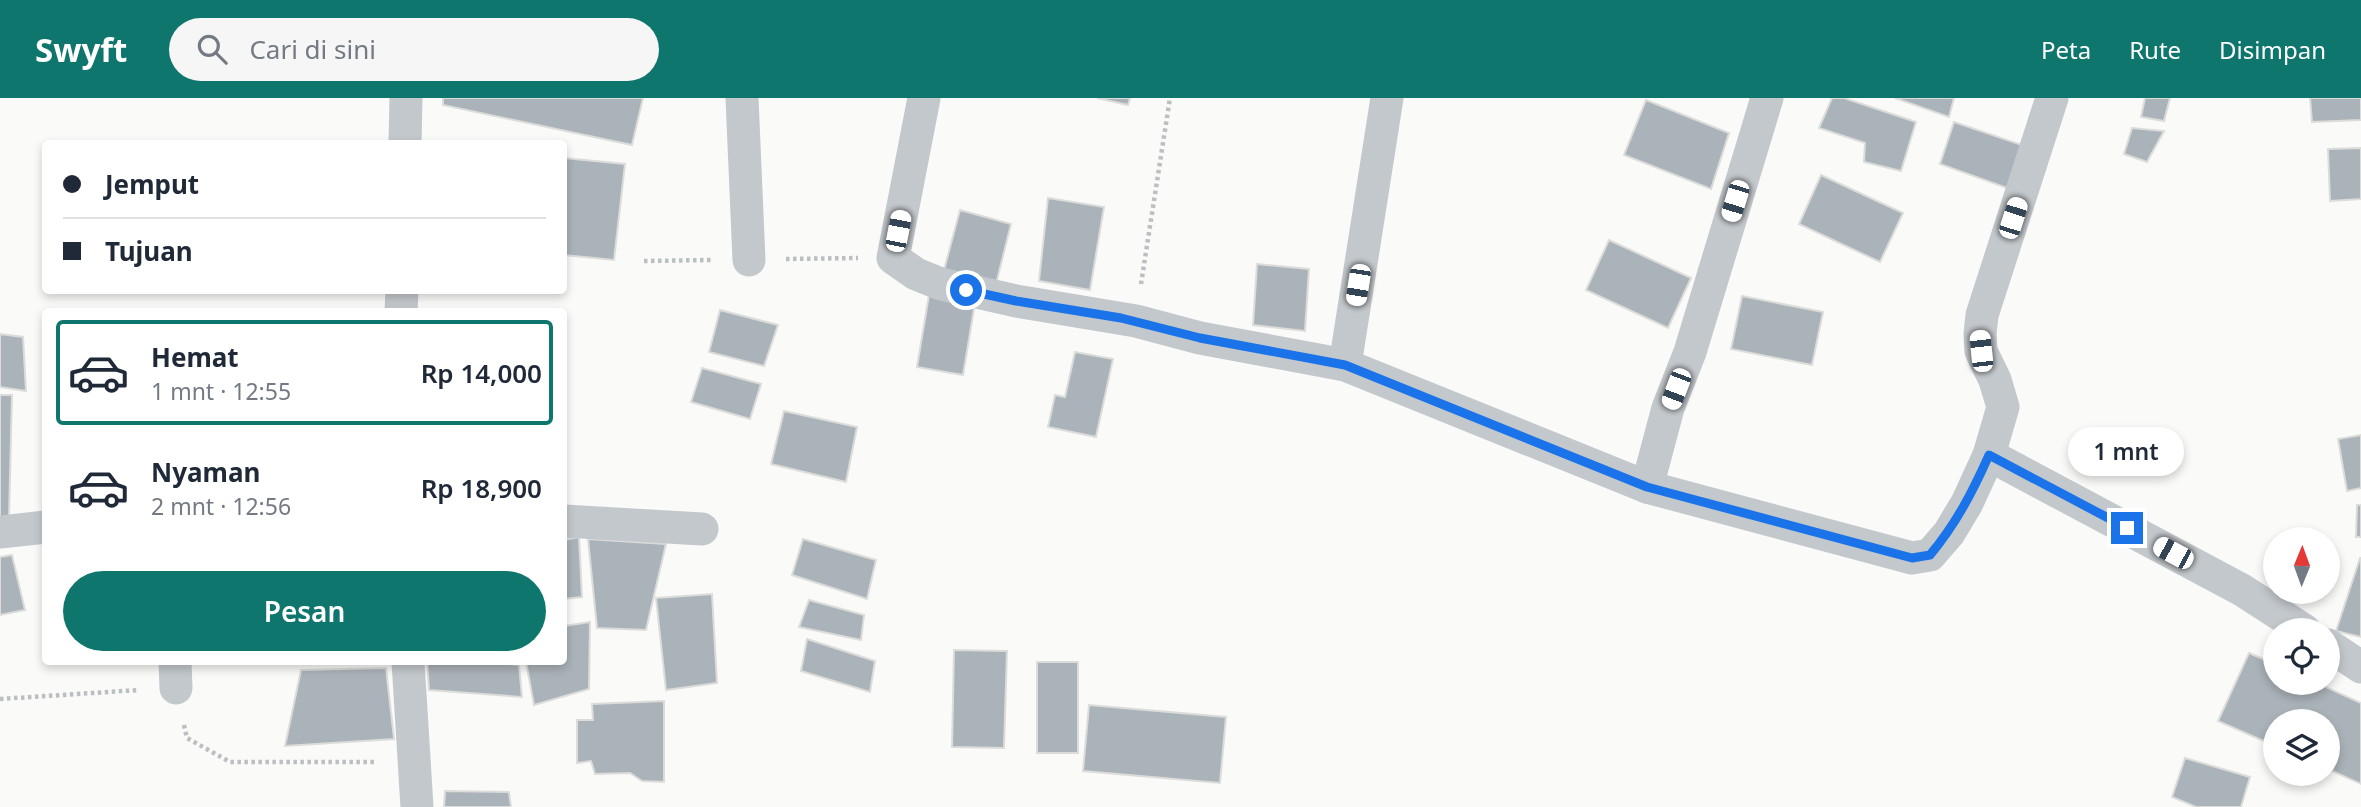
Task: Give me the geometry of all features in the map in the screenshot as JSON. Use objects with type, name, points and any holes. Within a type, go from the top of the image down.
[{"type":"street","points":[[405,140],[407,98]]},
{"type":"street","points":[[742,98],[749,260]]},
{"type":"street","points":[[924,98],[893,258],[916,274],[942,284],[1016,301],[1136,321],[1200,338],[1345,365],[1647,487],[1912,558],[1930,555],[1949,533],[1968,503],[1989,455],[2003,407],[1995,380],[1981,351],[1982,315],[2052,98]]},
{"type":"street","points":[[1345,365],[1387,98]]},
{"type":"street","points":[[1647,487],[1668,408],[1690,352],[1767,98]]},
{"type":"street","points":[[1989,455],[2242,590],[2285,618]]},
{"type":"street","points":[[567,522],[702,529]]},
{"type":"street","points":[[0,532],[42,527]]},
{"type":"street","points":[[2340,653],[2361,667]]},
{"type":"street","points":[[408,665],[417,807]]},
{"type":"path","points":[[1136,321],[1170,98]]},
{"type":"path","points":[[0,699],[175,675],[187,738],[230,762],[416,762]]},
{"type":"building","points":[[443,98],[643,98],[632,145],[443,105]]},
{"type":"building","points":[[1097,98],[1130,98],[1128,105]]},
{"type":"building","points":[[1832,98],[1844,98],[1916,122],[1901,171],[1864,162],[1865,143],[1819,128]]},
{"type":"building","points":[[1895,98],[1954,98],[1949,117]]},
{"type":"building","points":[[2145,98],[2170,98],[2164,121],[2141,117]]},
{"type":"building","points":[[2310,98],[2361,98],[2361,120],[2312,122]]},
{"type":"building","points":[[1646,100],[1729,133],[1711,189],[1624,155]]},
{"type":"building","points":[[1954,122],[2022,145],[2007,188],[1940,164]]},
{"type":"building","points":[[2132,128],[2164,131],[2147,162],[2124,154]]},
{"type":"building","points":[[2361,148],[2361,199],[2330,201],[2328,149]]},
{"type":"building","points":[[567,158],[625,164],[614,260],[567,255]]},
{"type":"building","points":[[1821,175],[1903,213],[1880,262],[1799,224]]},
{"type":"building","points":[[1048,198],[1104,207],[1090,290],[1039,281]]},
{"type":"building","points":[[960,210],[1011,224],[996,284],[944,270]]},
{"type":"building","points":[[1609,240],[1691,278],[1668,328],[1586,290]]},
{"type":"building","points":[[1257,264],[1309,269],[1305,331],[1253,325]]},
{"type":"building","points":[[929,295],[975,303],[963,375],[917,367]]},
{"type":"building","points":[[1742,296],[1823,312],[1812,365],[1731,349]]},
{"type":"building","points":[[720,310],[778,325],[764,366],[709,352]]},
{"type":"building","points":[[0,334],[23,337],[26,391],[0,387]]},
{"type":"building","points":[[1075,352],[1113,359],[1096,437],[1048,427],[1055,395],[1065,397]]},
{"type":"building","points":[[702,368],[761,384],[750,419],[691,402]]},
{"type":"building","points":[[0,395],[12,395],[9,518],[0,518]]},
{"type":"building","points":[[784,411],[857,427],[846,482],[771,464]]},
{"type":"building","points":[[2361,435],[2361,488],[2347,491],[2338,439]]},
{"type":"building","points":[[2357,505],[2361,505],[2361,537],[2356,537]]},
{"type":"building","points":[[579,537],[582,597],[567,599],[567,539]]},
{"type":"building","points":[[588,539],[666,544],[646,630],[597,628]]},
{"type":"building","points":[[803,539],[876,560],[867,599],[792,575]]},
{"type":"building","points":[[12,555],[25,610],[0,615],[0,557]]},
{"type":"building","points":[[2361,558],[2361,637],[2340,632],[2340,619]]},
{"type":"building","points":[[712,594],[717,683],[666,690],[656,598]]},
{"type":"building","points":[[809,600],[864,615],[861,640],[799,627]]},
{"type":"building","points":[[590,622],[589,689],[534,705],[527,665],[567,665],[567,626]]},
{"type":"building","points":[[807,639],[875,661],[870,692],[801,671]]},
{"type":"building","points":[[954,650],[1007,651],[1004,748],[952,747]]},
{"type":"building","points":[[2249,653],[2263,659],[2263,695],[2340,693],[2361,703],[2361,784],[2340,774],[2340,709],[2263,709],[2263,741],[2218,721]]},
{"type":"building","points":[[1037,662],[1078,662],[1078,753],[1037,753]]},
{"type":"building","points":[[427,665],[519,665],[522,697],[429,690]]},
{"type":"building","points":[[386,668],[394,739],[285,746],[301,670]]},
{"type":"building","points":[[664,701],[664,782],[642,781],[630,773],[595,774],[591,761],[577,763],[577,720],[593,720],[592,704]]},
{"type":"building","points":[[1089,705],[1226,717],[1220,783],[1083,771]]},
{"type":"building","points":[[2185,758],[2250,777],[2241,807],[2196,807],[2172,797]]},
{"type":"building","points":[[445,791],[509,792],[511,807],[444,807]]},
{"type":"route","points":[[966,290],[1121,318],[1200,338],[1345,365],[1647,487],[1912,558],[1930,555],[1949,533],[1968,503],[1989,455],[2127,528]]}]
